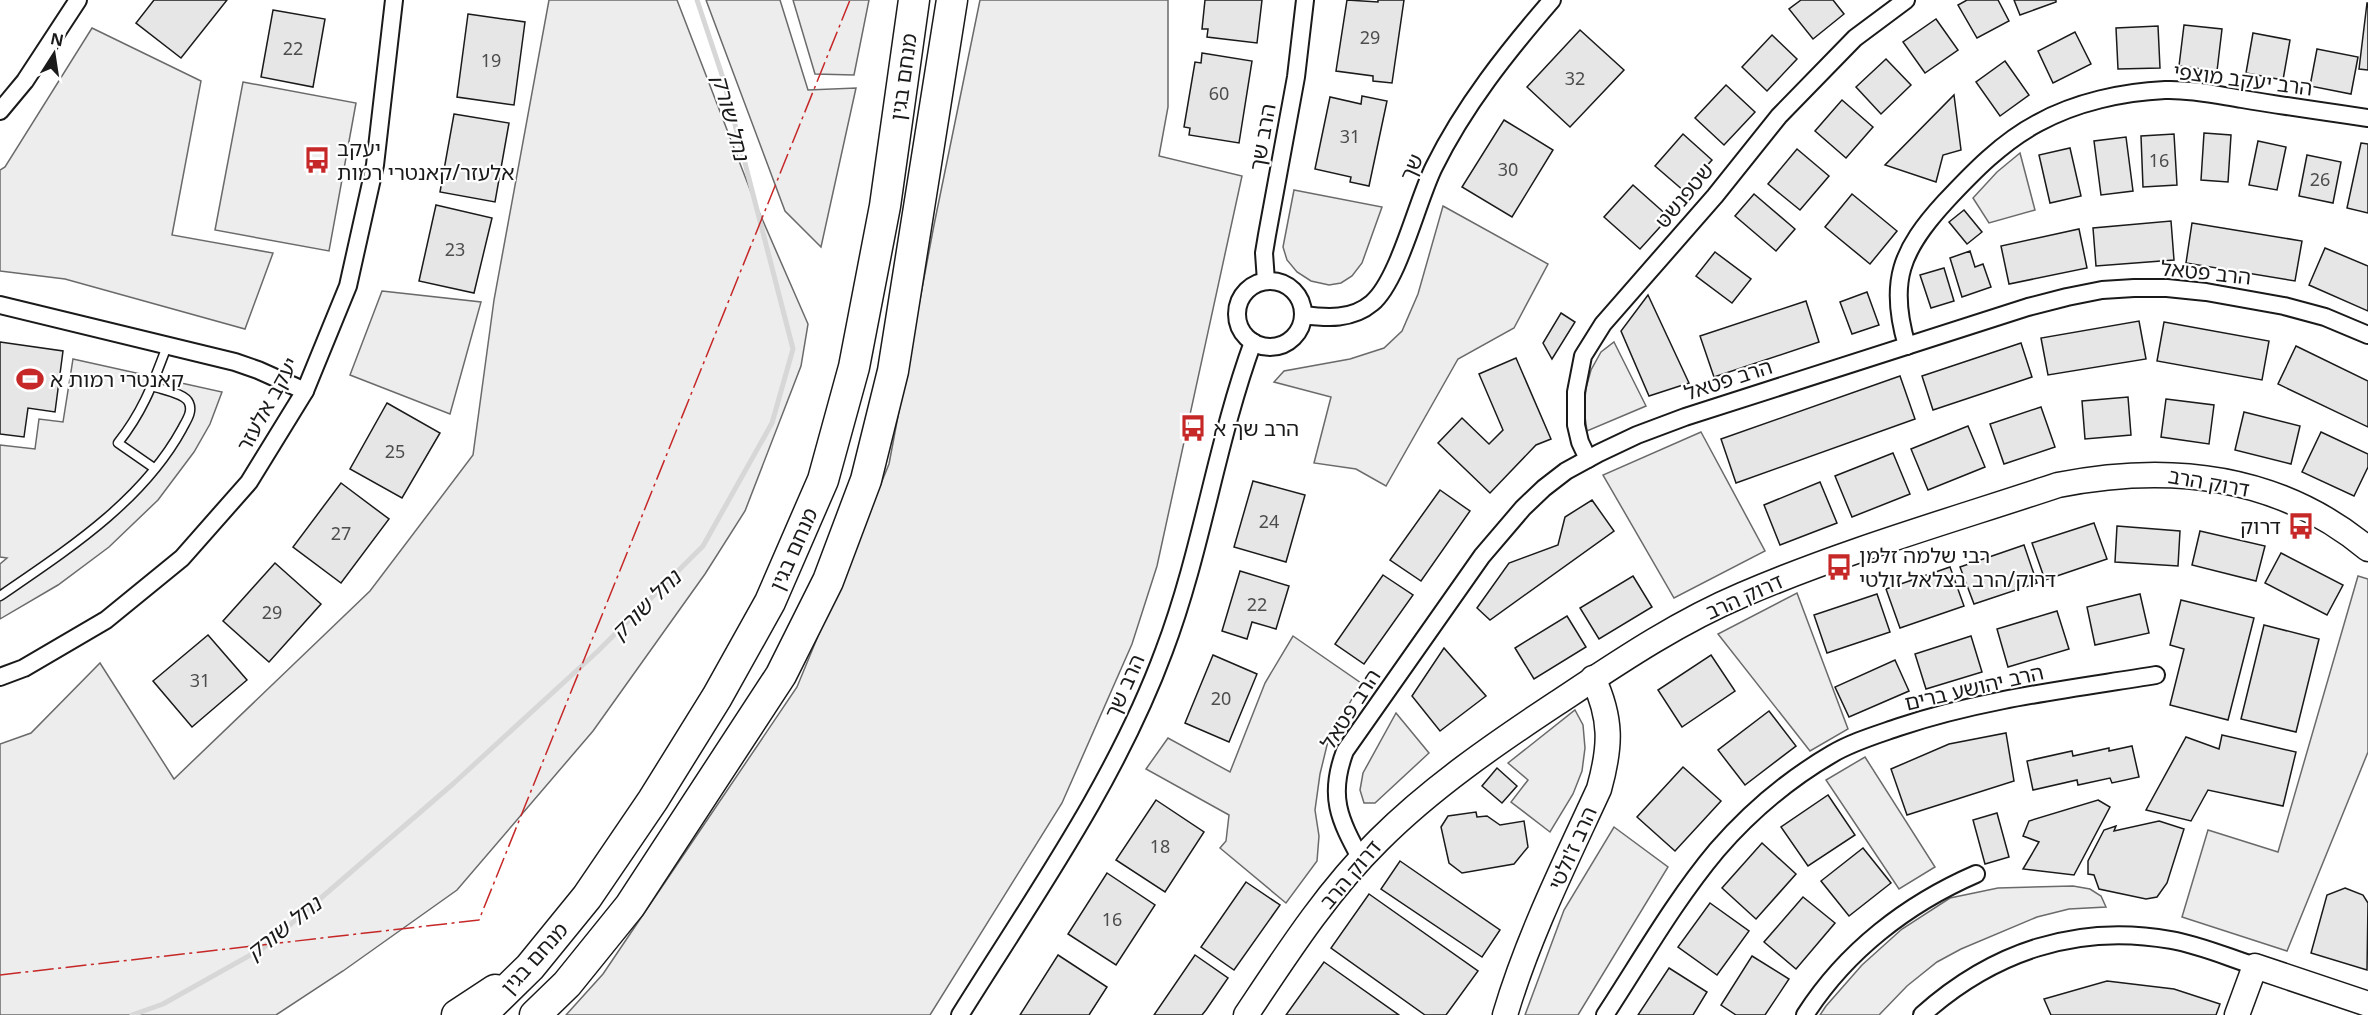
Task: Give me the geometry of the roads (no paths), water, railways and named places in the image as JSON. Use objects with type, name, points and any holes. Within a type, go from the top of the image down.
[{"type":"highway","name":"מנחם בגין","points":[[481,1015],[530,967],[587,897],[653,800],[717,697],[770,602],[823,480],[854,367],[885,206],[914,0]]},
{"type":"highway","name":"מנחם בגין","points":[[535,1015],[567,984],[630,906],[781,675],[828,581],[866,480],[892,371],[952,0]]},
{"type":"highway","points":[[457,1015],[530,967]]},
{"type":"street","points":[[0,111],[25,81],[78,0]]},
{"type":"street","name":"יעקב אלעזר","points":[[0,677],[24,668],[106,620],[182,558],[249,482],[305,391],[348,286],[375,165],[394,0]]},
{"type":"street","name":"הרב שך","points":[[1266,281],[1264,253],[1296,77],[1305,0]]},
{"type":"street","name":"שך","points":[[1303,315],[1331,318],[1347,315],[1366,307],[1382,293],[1433,169],[1451,135],[1480,90],[1552,0]]},
{"type":"street","name":"שטפנשט","points":[[1588,459],[1580,442],[1576,425],[1576,392],[1583,357],[1603,324],[1715,196],[1779,116],[1855,38],[1906,0]]},
{"type":"street","points":[[0,98],[25,81]]},
{"type":"street","name":"הרב יעקב מוצפי","points":[[1907,346],[1899,320],[1897,289],[1908,253],[1918,234],[1974,171],[2038,123],[2067,110],[2107,99],[2167,90],[2197,92],[2368,118]]},
{"type":"street","points":[[1266,281],[1277,282],[1288,286],[1296,294],[1303,315],[1295,335],[1275,346],[1264,346],[1245,336],[1240,327],[1237,307],[1241,297],[1248,290],[1266,281]]},
{"type":"street","name":"הרב פטאל","points":[[1361,859],[1339,817],[1336,785],[1338,770],[1345,751],[1482,556],[1503,530],[1544,488],[1588,459],[1637,435],[1685,417],[2067,297],[2102,290],[2167,288],[2244,297],[2325,317],[2368,335]]},
{"type":"street","points":[[0,305],[250,367],[305,391]]},
{"type":"street","name":"הרב שך","points":[[960,1015],[1084,814],[1118,755],[1151,684],[1179,608],[1231,406],[1253,342]]},
{"type":"street","name":"דרוק הרב","points":[[1246,1015],[1300,936],[1361,859],[1413,808],[1522,727],[1593,678],[1695,618],[1739,596],[1789,576],[2058,484],[2100,476],[2158,473],[2222,479],[2241,484],[2299,505],[2368,549]]},
{"type":"street","name":"הרב יהושע ברים","points":[[1605,1015],[1684,894],[1716,851],[1757,808],[1832,754],[1885,732],[1965,707],[2156,675]]},
{"type":"street","name":"הרב ז'ולטי","points":[[1505,1015],[1516,978],[1531,941],[1599,789],[1604,772],[1608,747],[1608,724],[1604,702],[1593,678]]},
{"type":"street","points":[[1805,1015],[1829,982],[1882,928],[1919,902],[1976,873]]},
{"type":"street","points":[[1922,1015],[1940,999],[1990,966],[2032,949],[2077,938],[2125,935],[2173,940],[2207,949],[2368,1004]]},
{"type":"street","points":[[2237,1015],[2255,966]]},
{"type":"lane","points":[[154,468],[118,443],[133,424],[152,386],[167,346]]},
{"type":"lane","points":[[0,596],[64,552],[104,520],[132,494],[176,438],[190,414],[190,405],[186,398],[152,386]]},
{"type":"waterway","name":"נחל שורק","points":[[132,1015],[163,1004],[263,948],[454,783],[598,651],[703,546],[772,423],[793,349],[723,78],[697,0]]},
{"type":"place","name":"יעקב אלעזר/קאנטרי רמות","points":[[317,160]]},
{"type":"place","name":"קאנטרי רמות א","points":[[30,379]]},
{"type":"place","name":"הרב שך א","points":[[1193,428]]},
{"type":"place","name":"דרוק","points":[[2301,526]]},
{"type":"place","name":"רבי שלמה זלמן דרוק/הרב בצלאל זולטי","points":[[1839,567]]}]
